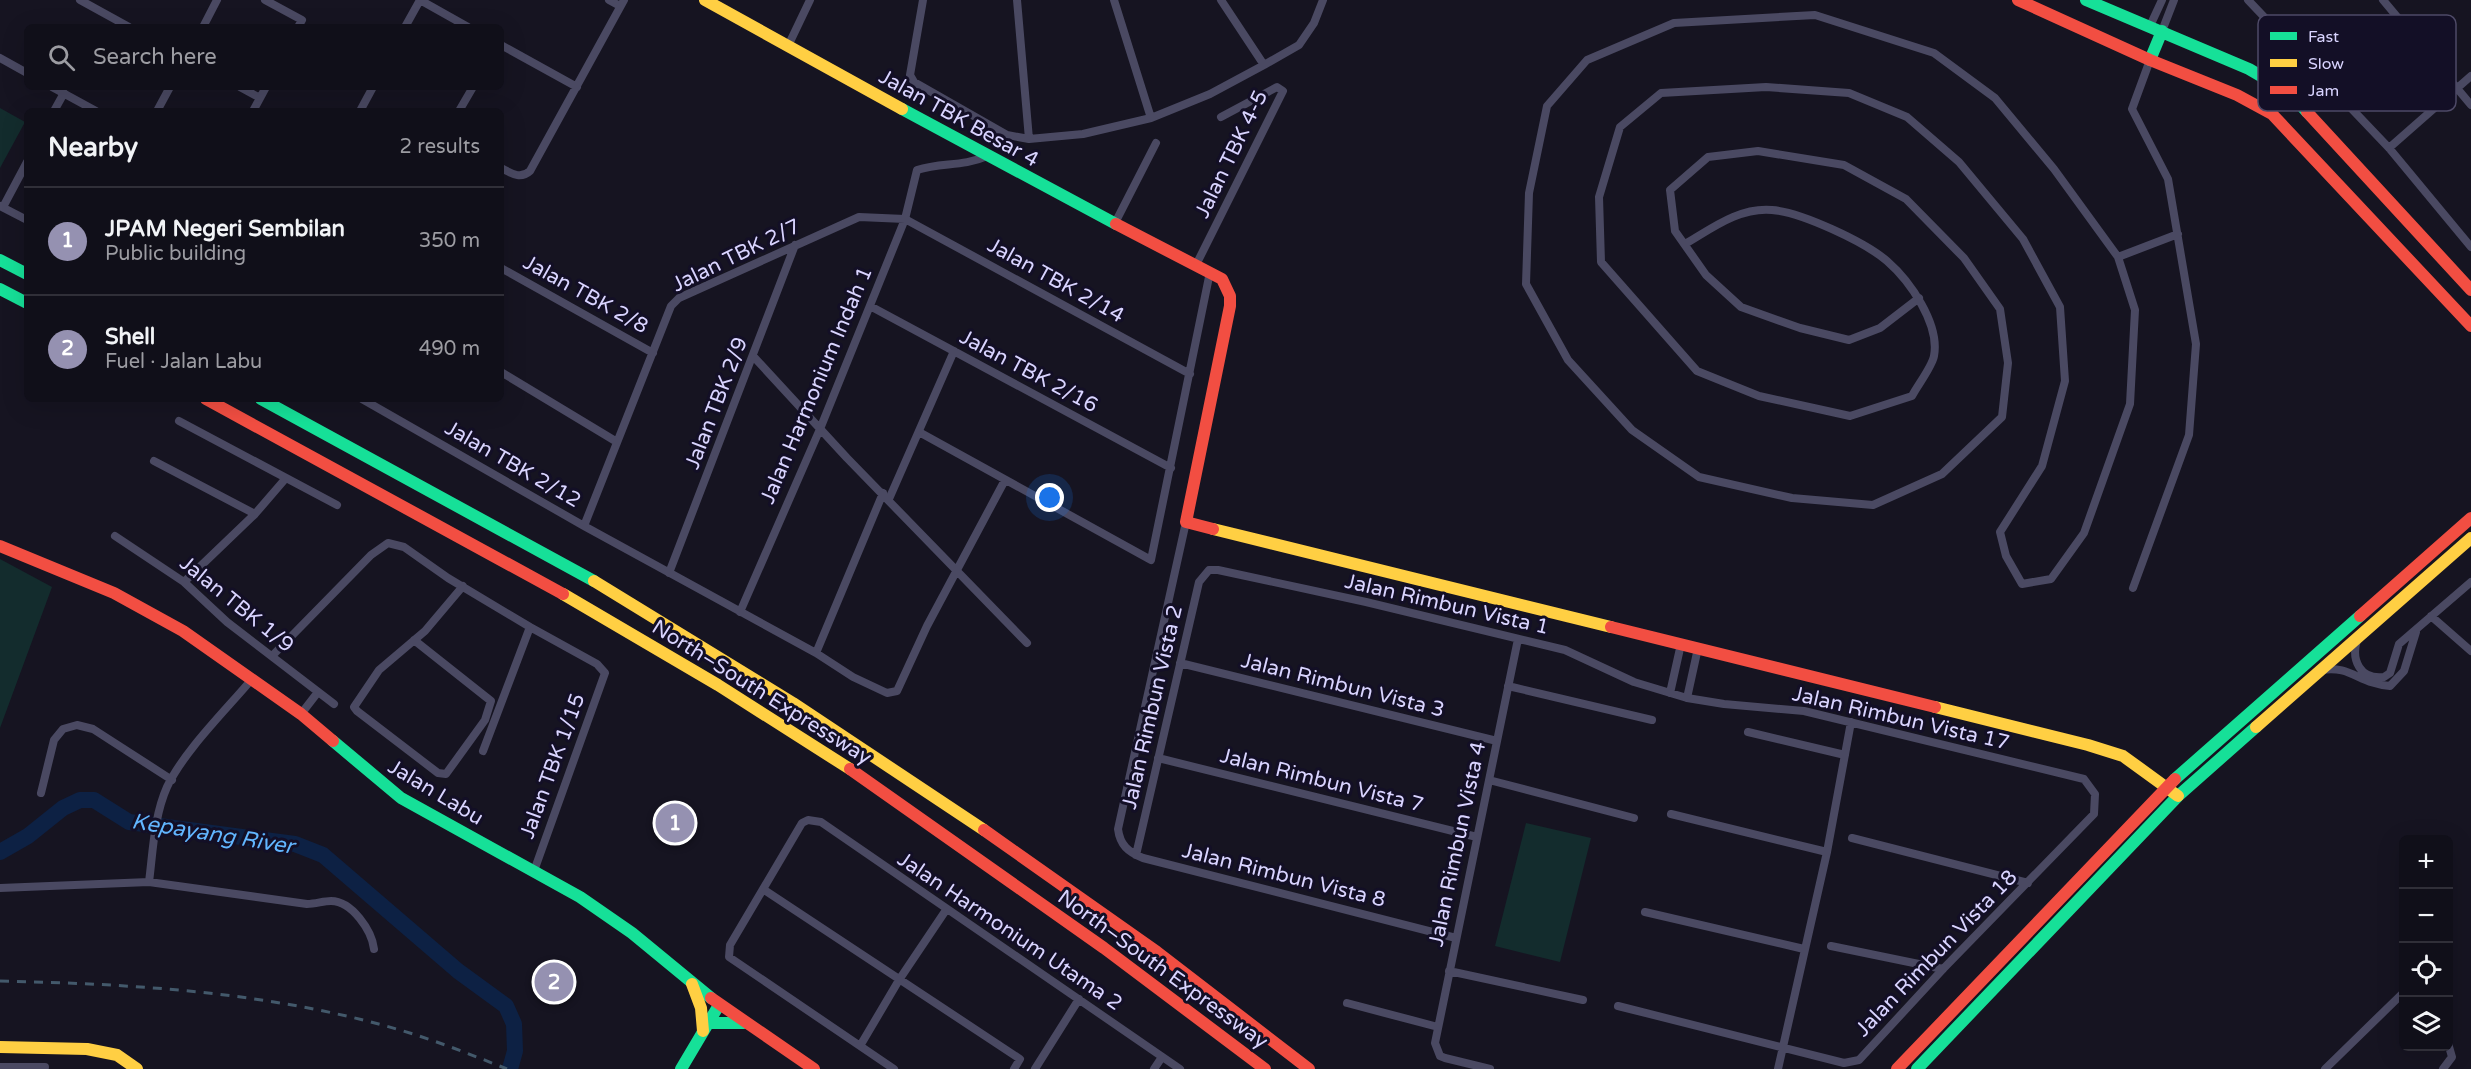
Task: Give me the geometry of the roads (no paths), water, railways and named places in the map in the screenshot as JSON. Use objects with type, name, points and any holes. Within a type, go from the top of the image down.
[{"type":"main road","name":"Jalan TBK Besar 4","points":[[705,0],[987,156],[1210,272]]},
{"type":"main road","points":[[2018,0],[2150,60],[2237,95],[2258,106]]},
{"type":"main road","points":[[2086,0],[2156,28],[2258,74]]},
{"type":"main road","points":[[2150,60],[2156,28]]},
{"type":"main road","points":[[2266,111],[2272,114],[2471,326]]},
{"type":"main road","points":[[2307,111],[2471,290]]},
{"type":"main road","points":[[0,260],[24,272]]},
{"type":"main road","points":[[1210,272],[1222,279],[1230,296],[1230,306],[1186,522],[2088,745],[2123,756],[2178,796]]},
{"type":"main road","points":[[0,289],[24,301]]},
{"type":"main road","name":"North–South Expressway","points":[[212,402],[440,524],[615,624],[882,790],[1207,1023],[1265,1069]]},
{"type":"main road","name":"North–South Expressway","points":[[267,402],[515,535],[677,630],[1042,870],[1138,938],[1309,1069]]},
{"type":"main road","points":[[1904,1067],[2167,786],[2471,518]]},
{"type":"main road","points":[[1917,1069],[2178,796],[2471,538]]},
{"type":"main road","name":"Jalan Labu","points":[[0,546],[114,593],[183,631],[301,714],[400,798],[580,897],[632,933],[719,1005],[814,1069]]},
{"type":"main road","points":[[2295,674],[2305,685]]},
{"type":"main road","points":[[691,982],[706,1027]]},
{"type":"main road","points":[[681,1069],[719,1005]]},
{"type":"main road","points":[[706,1027],[744,1023]]},
{"type":"main road","points":[[0,1047],[87,1049],[117,1055],[137,1069]]},
{"type":"street","points":[[80,0],[124,24]]},
{"type":"street","points":[[205,24],[217,0]]},
{"type":"street","points":[[265,0],[300,24]]},
{"type":"street","points":[[407,24],[420,0],[463,24]]},
{"type":"street","points":[[504,169],[519,176],[525,176],[530,171],[622,3],[609,0]]},
{"type":"street","points":[[788,46],[810,0]]},
{"type":"street","points":[[923,0],[910,75],[914,82],[1007,135],[1029,139],[1083,134],[1151,118],[1210,94],[1299,45],[1314,23],[1323,0]]},
{"type":"street","points":[[1017,0],[1029,139]]},
{"type":"street","points":[[1114,0],[1151,118]]},
{"type":"street","points":[[1221,0],[1264,65]]},
{"type":"street","points":[[2156,28],[2162,0]]},
{"type":"street","points":[[2156,28],[2174,0]]},
{"type":"street","points":[[2248,0],[2262,15]]},
{"type":"street","points":[[2383,0],[2396,15]]},
{"type":"street","points":[[1685,244],[1736,214],[1772,209],[1827,225],[1887,261],[1919,298],[1932,326],[1934,357],[1912,396],[1850,417],[1760,396],[1697,370],[1601,262],[1599,197],[1620,127],[1661,93],[1766,87],[1849,93],[1907,117],[1959,162],[2023,239],[2061,307],[2065,381],[2042,466],[2000,532],[2006,556],[2022,584],[2051,579],[2084,533],[2130,404],[2135,310],[2118,257],[2054,169],[1995,98],[1934,53],[1815,15],[1674,23],[1587,60],[1547,106],[1529,193],[1526,284],[1568,360],[1632,430],[1699,477],[1792,498],[1873,505],[1942,474],[2002,417],[2008,363],[2000,309],[1964,258],[1906,199],[1844,165],[1758,151],[1708,157],[1670,190],[1675,231],[1706,275],[1741,307],[1800,328],[1849,340],[1880,328],[1919,298]]},
{"type":"street","points":[[504,47],[577,87]]},
{"type":"street","points":[[0,58],[24,71]]},
{"type":"street","points":[[2133,588],[2189,435],[2196,344],[2168,179],[2132,109],[2150,60]]},
{"type":"street","points":[[2471,76],[2457,88],[2471,105]]},
{"type":"street","name":"Jalan TBK 4-5","points":[[1196,266],[1283,91],[1277,87],[1221,117]]},
{"type":"street","points":[[58,90],[91,108]]},
{"type":"street","points":[[159,108],[168,90]]},
{"type":"street","points":[[245,90],[260,98]]},
{"type":"street","points":[[255,108],[264,90]]},
{"type":"street","points":[[362,108],[371,90]]},
{"type":"street","points":[[461,108],[470,90]]},
{"type":"street","points":[[56,108],[64,93]]},
{"type":"street","points":[[2354,111],[2389,148],[2471,247]]},
{"type":"street","points":[[2389,148],[2431,111]]},
{"type":"street","points":[[1115,223],[1156,142]]},
{"type":"street","name":"Jalan Harmonium Indah 1","points":[[740,612],[820,429],[905,219],[917,170],[929,166],[969,164],[987,156]]},
{"type":"street","points":[[24,167],[1,206],[24,218]]},
{"type":"street","name":"Jalan TBK 2/7","points":[[584,526],[671,306],[679,298],[859,217],[905,219]]},
{"type":"street","name":"Jalan TBK 2/14","points":[[905,219],[1190,374]]},
{"type":"street","points":[[2118,257],[2178,234]]},
{"type":"street","name":"Jalan TBK 2/9","points":[[669,573],[795,245]]},
{"type":"street","name":"Jalan TBK 2/8","points":[[504,270],[653,352]]},
{"type":"street","points":[[918,432],[1151,560],[1210,272]]},
{"type":"street","name":"Jalan TBK 2/16","points":[[870,306],[1171,468]]},
{"type":"street","points":[[816,653],[954,351]]},
{"type":"street","points":[[753,356],[820,429],[1027,643]]},
{"type":"street","points":[[504,374],[617,442]]},
{"type":"street","name":"Jalan TBK 2/12","points":[[367,402],[584,526],[883,692],[897,691],[927,626],[957,570]]},
{"type":"street","points":[[179,421],[337,505]]},
{"type":"street","points":[[154,460],[255,514]]},
{"type":"street","points":[[184,582],[255,514],[286,478]]},
{"type":"street","points":[[957,570],[1005,480]]},
{"type":"street","points":[[1136,855],[1126,849],[1119,840],[1118,829],[1186,522]]},
{"type":"street","name":"Jalan TBK 1/9","points":[[115,536],[184,582],[227,622],[334,704]]},
{"type":"street","points":[[272,656],[371,555],[387,543],[404,547],[530,627],[483,751]]},
{"type":"street","name":"Jalan Rimbun Vista 1","points":[[1209,570],[1366,602],[1565,650],[1634,682],[1670,693]]},
{"type":"street","name":"Jalan Rimbun Vista 2","points":[[1136,855],[1199,582],[1209,570]]},
{"type":"street","points":[[2357,639],[2354,654],[2359,669],[2369,676],[2381,678],[2390,673],[2399,644],[2471,582]]},
{"type":"street","points":[[414,640],[489,699],[491,706],[485,720],[449,773],[438,773],[357,711],[354,706],[379,670],[414,640],[463,586]]},
{"type":"street","points":[[2431,616],[2471,651]]},
{"type":"street","points":[[2322,670],[2343,668],[2368,682],[2390,686],[2404,671],[2413,636],[2420,626]]},
{"type":"street","name":"Jalan TBK 1/15","points":[[530,627],[597,664],[605,673],[534,871]]},
{"type":"street","name":"Jalan Rimbun Vista 4","points":[[1490,1069],[1440,1056],[1435,1043],[1518,639]]},
{"type":"street","points":[[1670,693],[1681,644]]},
{"type":"street","points":[[1687,698],[1698,648]]},
{"type":"street","name":"Jalan Rimbun Vista 3","points":[[1180,663],[1497,741]]},
{"type":"street","points":[[149,882],[159,809],[172,780],[191,751],[252,679]]},
{"type":"street","points":[[1508,686],[1652,720]]},
{"type":"street","points":[[301,714],[318,692]]},
{"type":"street","name":"Jalan Rimbun Vista 17","points":[[1670,693],[1724,704],[1804,711],[2084,779],[2095,794],[2094,814]]},
{"type":"street","points":[[1778,1069],[1827,852],[1851,722]]},
{"type":"street","points":[[41,793],[54,740],[63,729],[77,725],[93,729],[172,780]]},
{"type":"street","points":[[1748,732],[1845,755]]},
{"type":"street","name":"Jalan Rimbun Vista 7","points":[[1158,758],[1477,837]]},
{"type":"street","points":[[1489,780],[1634,818]]},
{"type":"street","points":[[1671,814],[1827,852]]},
{"type":"street","name":"Jalan Rimbun Vista 18","points":[[1618,1006],[1844,1063],[1859,1060],[1943,969],[2094,814]]},
{"type":"street","name":"Jalan Harmonium Utama 2","points":[[763,889],[802,823],[814,820],[821,822],[1180,1069]]},
{"type":"street","points":[[1852,838],[2028,883]]},
{"type":"street","name":"Jalan Rimbun Vista 8","points":[[1136,855],[1456,938]]},
{"type":"street","points":[[0,888],[149,882],[307,904],[338,902],[349,909],[369,932],[374,949]]},
{"type":"street","points":[[894,1069],[733,962],[729,957],[730,945],[763,889],[1020,1059],[1014,1069]]},
{"type":"street","points":[[860,1046],[899,980],[946,910]]},
{"type":"street","points":[[1645,912],[1804,949]]},
{"type":"street","points":[[1831,946],[1943,969]]},
{"type":"street","points":[[1449,971],[1583,1000]]},
{"type":"street","points":[[2325,1069],[2399,996]]},
{"type":"street","points":[[1036,1069],[1079,999]]},
{"type":"street","points":[[1347,1003],[1438,1027]]},
{"type":"street","points":[[2443,1069],[2452,1057],[2450,1051]]},
{"type":"street","points":[[1154,1069],[1162,1057]]},
{"type":"street","points":[[0,1067],[45,1067]]},
{"type":"waterway","name":"Kepayang River","points":[[0,852],[28,836],[63,808],[80,800],[94,800],[129,822],[295,844],[323,855],[458,971],[506,1006],[514,1024],[515,1051],[510,1069]]},
{"type":"railway","points":[[0,981],[202,992],[302,1007],[400,1030],[441,1043],[507,1069]]},
{"type":"place","name":"JPAM Negeri Sembilan","points":[[675,823]]},
{"type":"place","name":"Shell","points":[[554,982]]}]
